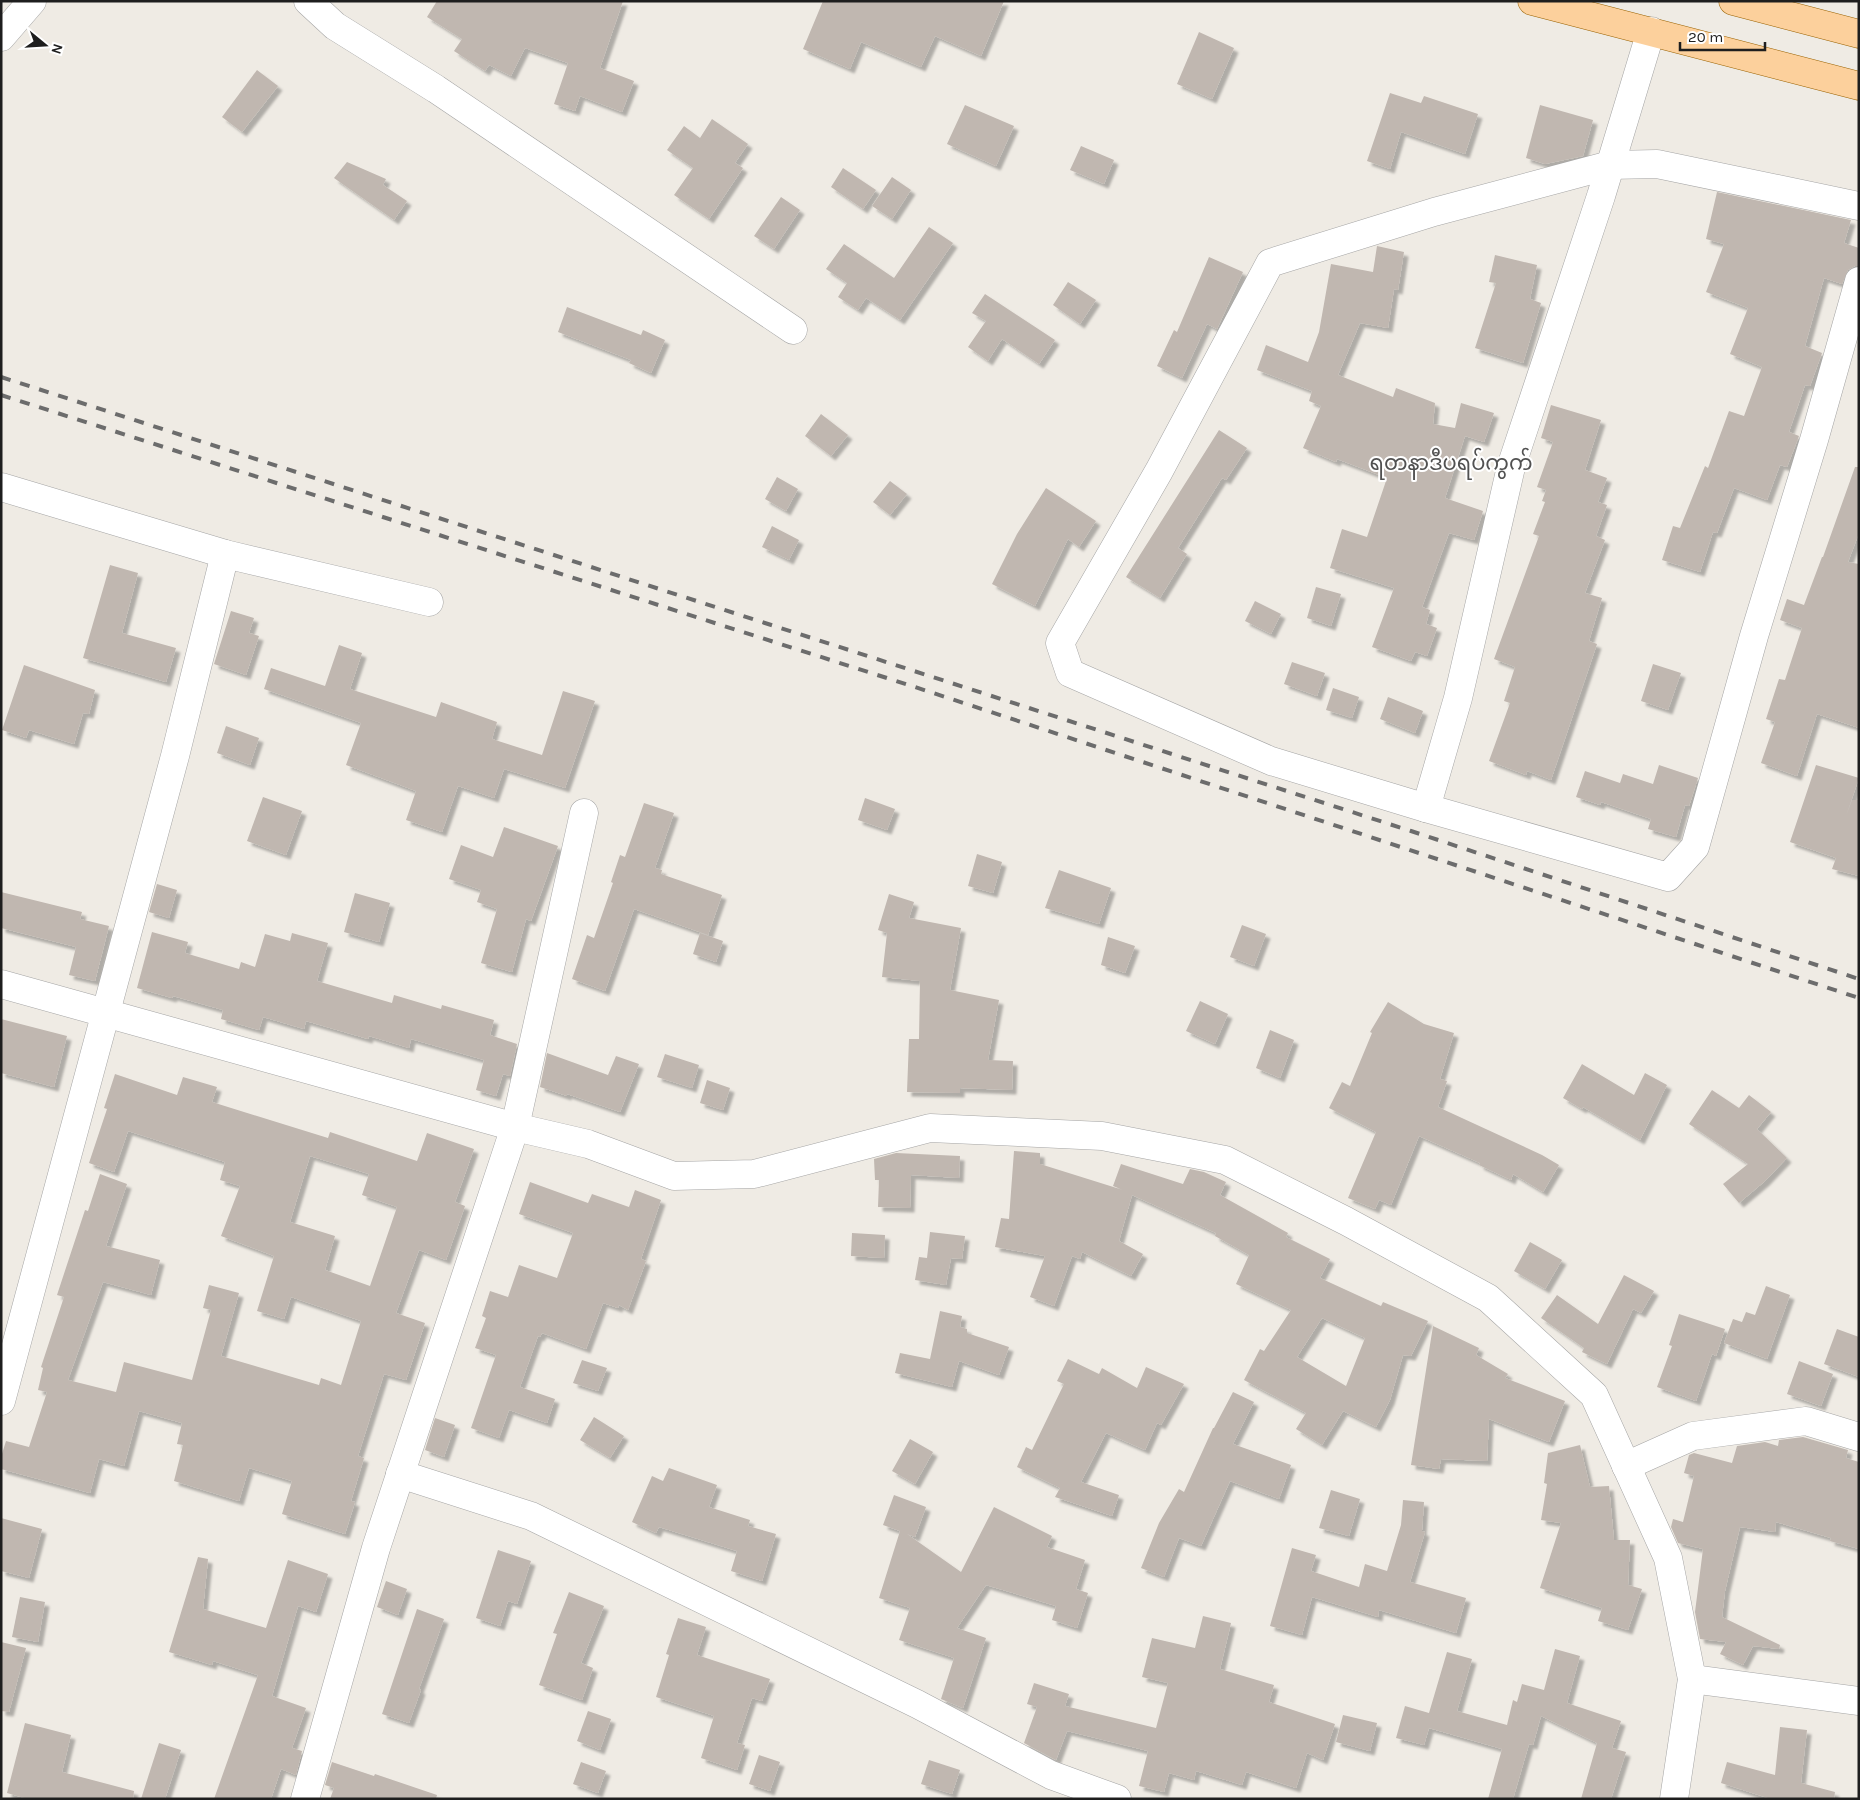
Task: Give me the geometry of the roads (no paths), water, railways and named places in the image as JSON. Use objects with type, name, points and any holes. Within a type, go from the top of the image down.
[{"type":"main road","points":[[1532,1],[1859,86]]},
{"type":"main road","points":[[1733,1],[1859,34]]},
{"type":"street","points":[[1,37],[32,1]]},
{"type":"street","points":[[308,1],[335,26],[444,94],[793,330]]},
{"type":"street","points":[[1426,808],[1458,698],[1511,467],[1610,165],[1650,31]]},
{"type":"street","points":[[1859,206],[1657,164],[1610,165],[1434,212],[1270,264],[1159,471],[1060,643],[1070,673],[1271,761],[1426,808],[1668,877],[1695,848],[1754,636],[1814,440],[1859,281]]},
{"type":"street","points":[[1,487],[225,554],[429,602]]},
{"type":"street","points":[[1,1401],[175,756],[225,554]]},
{"type":"street","points":[[305,1799],[376,1548],[515,1127],[584,813]]},
{"type":"street","points":[[1,984],[515,1127],[588,1144],[674,1176],[754,1174],[930,1128],[1102,1136],[1225,1160],[1346,1221],[1488,1298],[1594,1394],[1668,1558],[1692,1679],[1674,1799]]},
{"type":"street","points":[[1626,1466],[1693,1436],[1806,1421],[1859,1437]]},
{"type":"street","points":[[400,1474],[531,1516],[917,1704],[1050,1775],[1117,1799]]},
{"type":"street","points":[[1692,1679],[1859,1701]]},
{"type":"railway","points":[[1,377],[1411,831],[1859,979]]},
{"type":"railway","points":[[1,395],[915,687],[1859,998]]},
{"type":"district","name":"ရတနာဒီပရပ်ကွက်","points":[[1451,463]]}]
